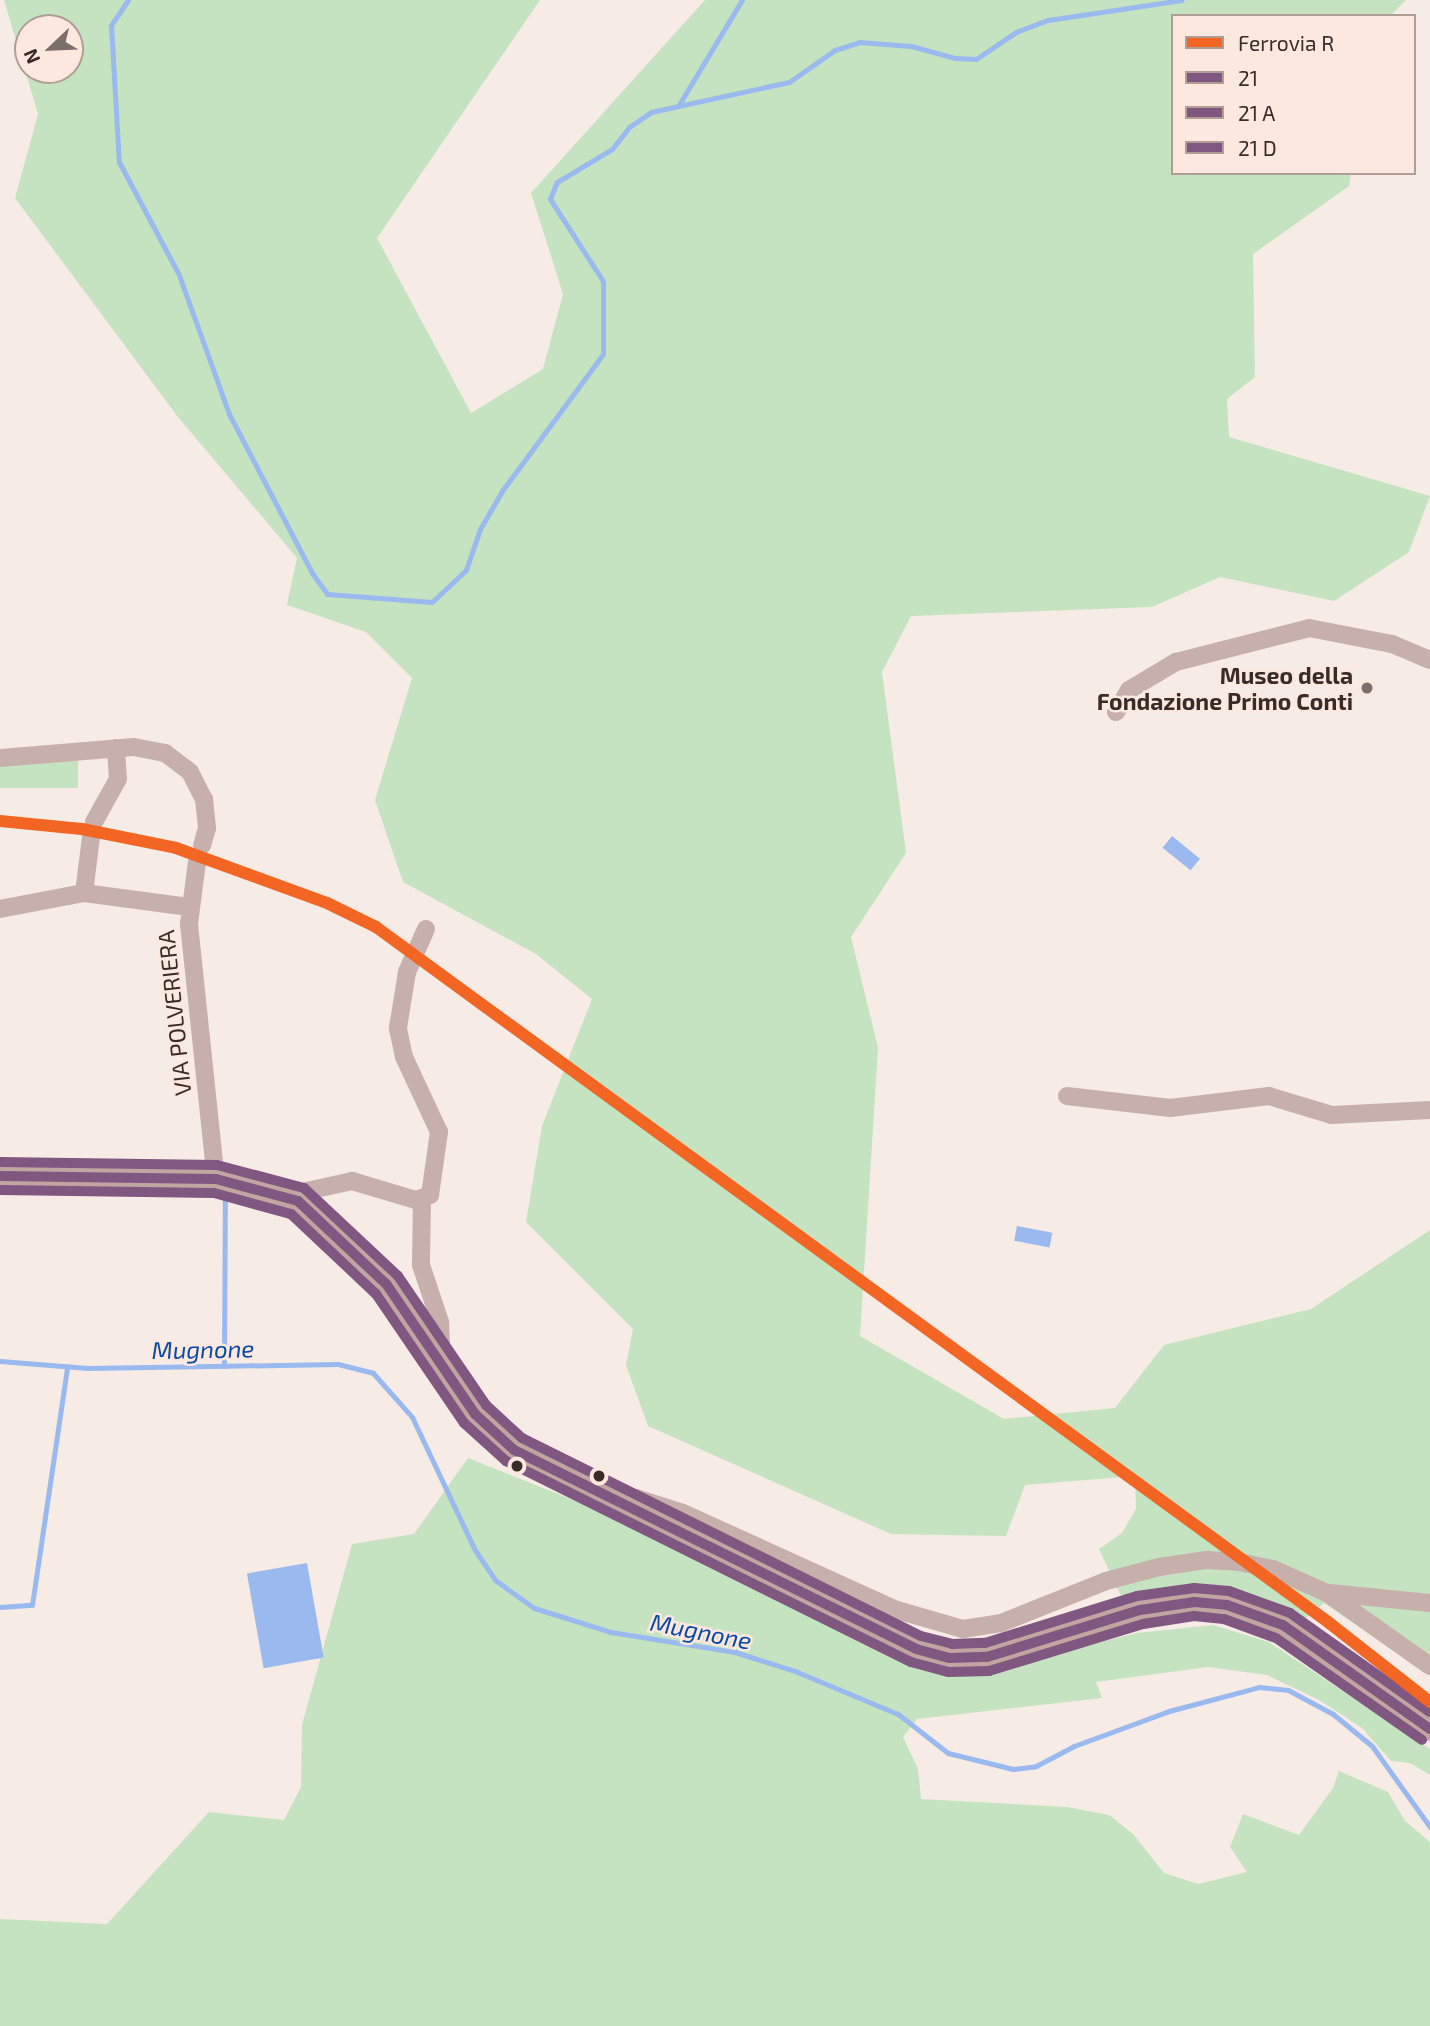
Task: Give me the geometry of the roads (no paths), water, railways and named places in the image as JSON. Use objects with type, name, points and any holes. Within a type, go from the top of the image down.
[{"type":"main road","points":[[0,1176],[216,1179],[284,1196],[308,1207],[371,1267],[475,1414],[502,1441],[622,1506],[916,1649],[950,1658],[998,1654],[1167,1604],[1227,1605],[1255,1612],[1283,1625],[1430,1729]]},
{"type":"street","points":[[1116,712],[1129,690],[1176,662],[1309,628],[1392,644],[1430,660]]},
{"type":"street","points":[[84,893],[92,830],[118,779],[116,748]]},
{"type":"street","points":[[0,758],[116,748],[165,753],[190,772],[207,813],[189,907]]},
{"type":"street","name":"VIA POLVERIERA","points":[[0,909],[84,893],[189,907],[216,1179]]},
{"type":"street","points":[[284,1196],[352,1181],[422,1199],[430,1195],[439,1132],[404,1057],[398,1028],[407,972],[426,929]]},
{"type":"street","points":[[1067,1097],[1170,1108],[1269,1096],[1332,1115],[1430,1110]]},
{"type":"street","points":[[422,1199],[421,1265],[440,1322],[442,1365]]},
{"type":"street","points":[[622,1506],[629,1498],[636,1497],[683,1513],[897,1611],[944,1627],[1001,1623],[1106,1581],[1206,1560],[1273,1569],[1327,1593],[1430,1666]]},
{"type":"street","points":[[1327,1593],[1430,1603]]},
{"type":"water","points":[[1172,836],[1200,859],[1191,870],[1163,848]]},
{"type":"water","points":[[1017,1226],[1052,1233],[1049,1248],[1014,1241]]},
{"type":"water","points":[[307,1563],[324,1658],[264,1668],[247,1574]]},
{"type":"waterway","points":[[128,0],[111,25],[119,162],[179,275],[229,414],[312,573],[327,594],[432,602],[466,570],[480,529],[502,491],[603,354],[603,281],[550,199],[557,182],[612,149],[629,127],[651,112],[789,82],[835,50],[859,42],[911,46],[955,58],[976,59],[1016,32],[1048,20],[1182,0]]},
{"type":"waterway","points":[[680,103],[742,0]]},
{"type":"waterway","points":[[224,1366],[225,1198]]},
{"type":"waterway","name":"Mugnone","points":[[0,1361],[88,1368],[338,1364],[373,1373],[412,1417],[475,1550],[495,1580],[534,1608],[611,1632],[735,1652],[795,1671],[898,1714],[948,1753],[1013,1769],[1036,1766],[1074,1746],[1169,1711],[1259,1687],[1288,1690],[1333,1714],[1372,1746],[1430,1827]]},
{"type":"waterway","points":[[0,1607],[32,1605],[67,1367]]},
{"type":"rail line","name":"R","points":[[0,821],[82,829],[176,848],[327,903],[376,927],[1328,1622],[1430,1702]]},
{"type":"place","name":"Museo della Fondazione Primo Conti","points":[[1367,688]]}]
